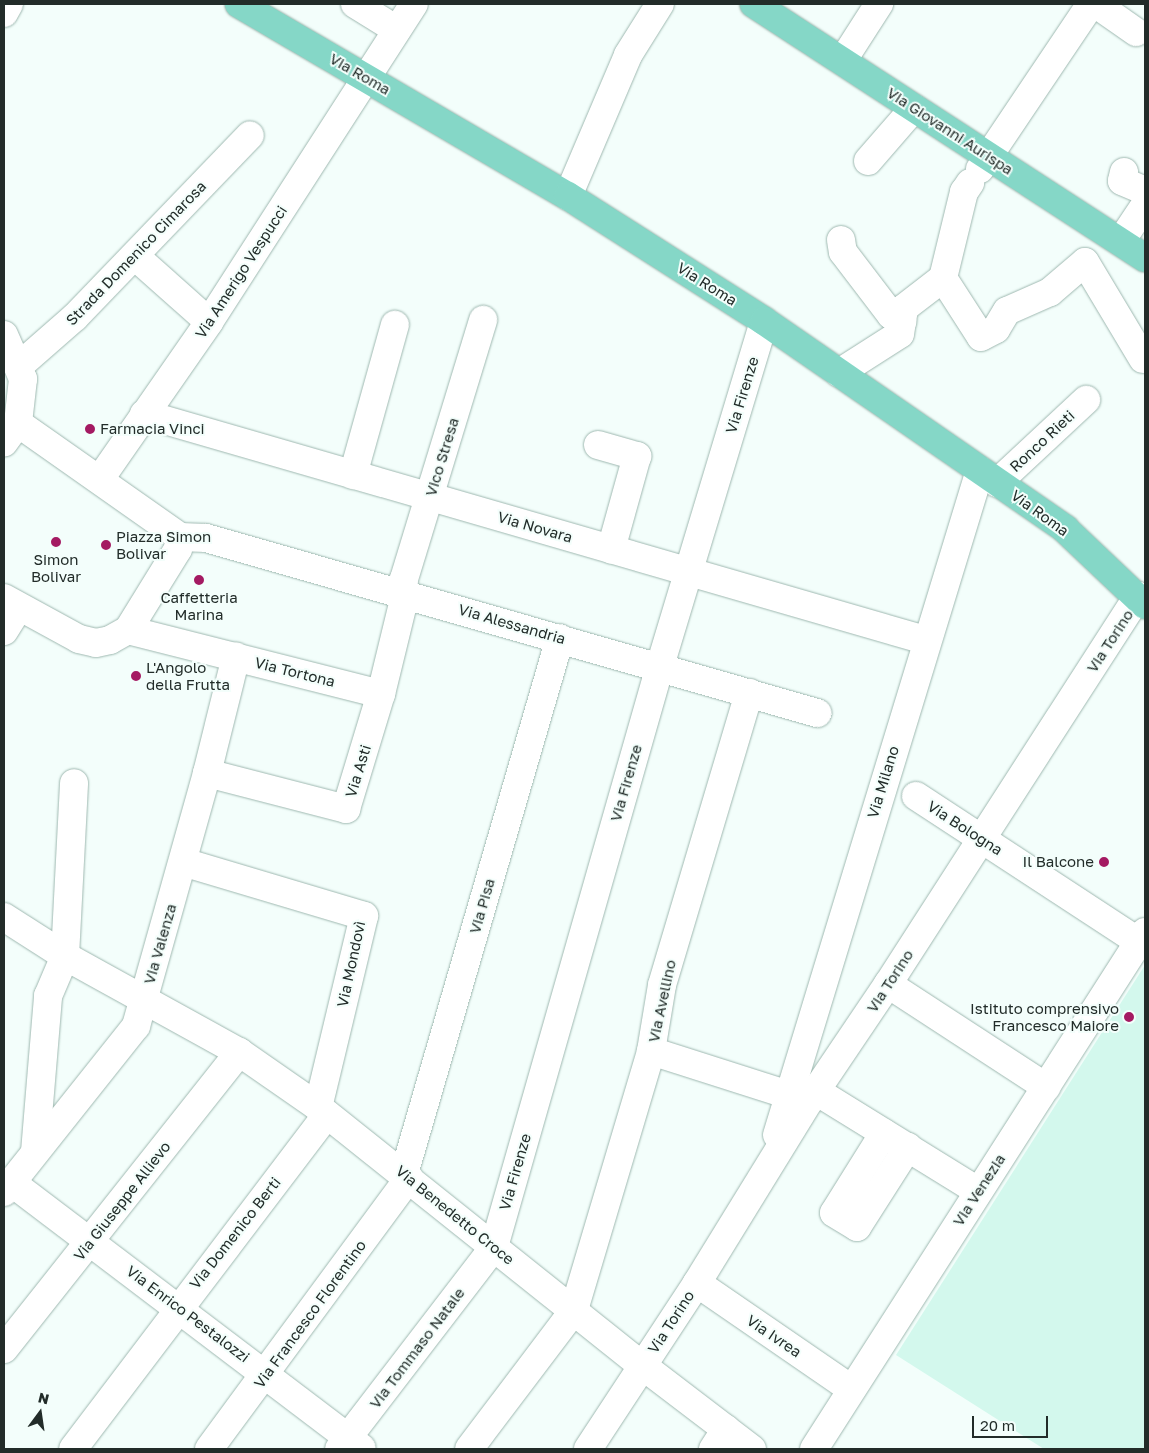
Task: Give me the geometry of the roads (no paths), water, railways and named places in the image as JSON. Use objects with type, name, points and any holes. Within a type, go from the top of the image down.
[{"type":"main road","name":"Via Roma","points":[[240,4],[568,196],[764,321],[1065,529],[1142,601]]},
{"type":"main road","name":"Via Giovanni Aurispa","points":[[754,4],[843,60],[914,108],[980,170],[1120,241],[1145,258]]},
{"type":"street","points":[[4,13],[9,4]]},
{"type":"street","points":[[355,4],[397,30]]},
{"type":"street","name":"Via Amerigo Vespucci","points":[[106,471],[209,322],[414,4]]},
{"type":"street","points":[[568,196],[628,55],[660,4]]},
{"type":"street","points":[[843,60],[879,4]]},
{"type":"street","points":[[839,373],[900,334],[904,308],[943,278],[964,192],[1091,4]]},
{"type":"street","points":[[1096,4],[1136,32]]},
{"type":"street","points":[[868,161],[914,108]]},
{"type":"street","name":"Strada Domenico Cimarosa","points":[[19,366],[75,317],[250,136]]},
{"type":"street","points":[[1124,172],[1122,181],[1145,191]]},
{"type":"street","points":[[1120,241],[1145,205]]},
{"type":"street","points":[[841,240],[843,252],[891,315],[902,321]]},
{"type":"street","points":[[135,256],[209,322]]},
{"type":"street","points":[[943,278],[980,337],[996,329],[1007,311],[1050,292],[1085,262],[1143,359]]},
{"type":"street","name":"Vico Stresa","points":[[404,594],[404,579],[483,320]]},
{"type":"street","name":"Via Firenze","points":[[494,1247],[660,666],[764,321]]},
{"type":"street","points":[[353,474],[395,326]]},
{"type":"street","points":[[4,335],[23,379],[14,422],[106,471],[180,537],[178,549],[140,633],[96,643],[8,615]]},
{"type":"street","name":"Ronco Rieti","points":[[988,476],[1086,400]]},
{"type":"street","name":"Via Novara","points":[[144,414],[926,640]]},
{"type":"street","points":[[598,445],[637,456],[611,550]]},
{"type":"street","name":"Via Milano","points":[[804,1096],[926,640],[988,476]]},
{"type":"street","name":"Via Alessandria","points":[[180,537],[206,538],[660,666],[817,713]]},
{"type":"street","name":"Via Asti","points":[[207,773],[346,809],[381,694],[404,594]]},
{"type":"street","name":"Via Torino","points":[[588,1449],[697,1283],[768,1167],[804,1096],[888,984],[982,839],[1142,601]]},
{"type":"street","name":"Via Tortona","points":[[140,633],[381,694]]},
{"type":"street","name":"Via Pisa","points":[[407,1176],[560,638]]},
{"type":"street","name":"Via Valenza","points":[[8,1187],[136,1026],[183,862],[236,657]]},
{"type":"street","name":"Via Avellino","points":[[574,1310],[651,1051],[662,985],[749,693]]},
{"type":"street","points":[[35,1152],[48,996],[65,956],[74,783]]},
{"type":"street","name":"Via Bologna","points":[[916,796],[982,839],[1142,937]]},
{"type":"street","name":"Via Mondovì","points":[[183,862],[364,916],[323,1110]]},
{"type":"street","name":"Via Benedetto Croce","points":[[4,917],[65,956],[238,1052],[323,1110],[643,1366],[719,1439],[752,1449]]},
{"type":"street","name":"Via Venezia","points":[[814,1449],[850,1388],[1142,937]]},
{"type":"street","points":[[888,984],[1046,1087]]},
{"type":"street","points":[[651,1051],[804,1096],[884,1133],[978,1191]]},
{"type":"street","name":"Via Giuseppe Allievo","points":[[4,1350],[238,1052]]},
{"type":"street","name":"Via Domenico Berti","points":[[73,1449],[323,1110]]},
{"type":"street","points":[[884,1133],[834,1213],[857,1227],[908,1147]]},
{"type":"street","name":"Via Francesco Florentino","points":[[209,1449],[267,1374],[407,1176]]},
{"type":"street","name":"Via Enrico Pestalozzi","points":[[8,1187],[90,1242],[178,1306],[267,1374],[350,1445]]},
{"type":"street","name":"Via Tommaso Natale","points":[[350,1445],[494,1247]]},
{"type":"street","name":"Via Ivrea","points":[[697,1283],[850,1388]]},
{"type":"street","points":[[468,1449],[574,1310]]},
{"type":"place","name":"Farmacia Vinci","points":[[90,429]]},
{"type":"place","name":"Simon Bolivar","points":[[56,542]]},
{"type":"place","name":"Piazza Simon Bolivar","points":[[106,545]]},
{"type":"place","name":"Caffetteria Marina","points":[[199,580]]},
{"type":"place","name":"L'Angolo della Frutta","points":[[136,676]]},
{"type":"place","name":"Il Balcone","points":[[1104,862]]},
{"type":"place","name":"Istituto comprensivo Francesco Maiore","points":[[1129,1017]]}]
